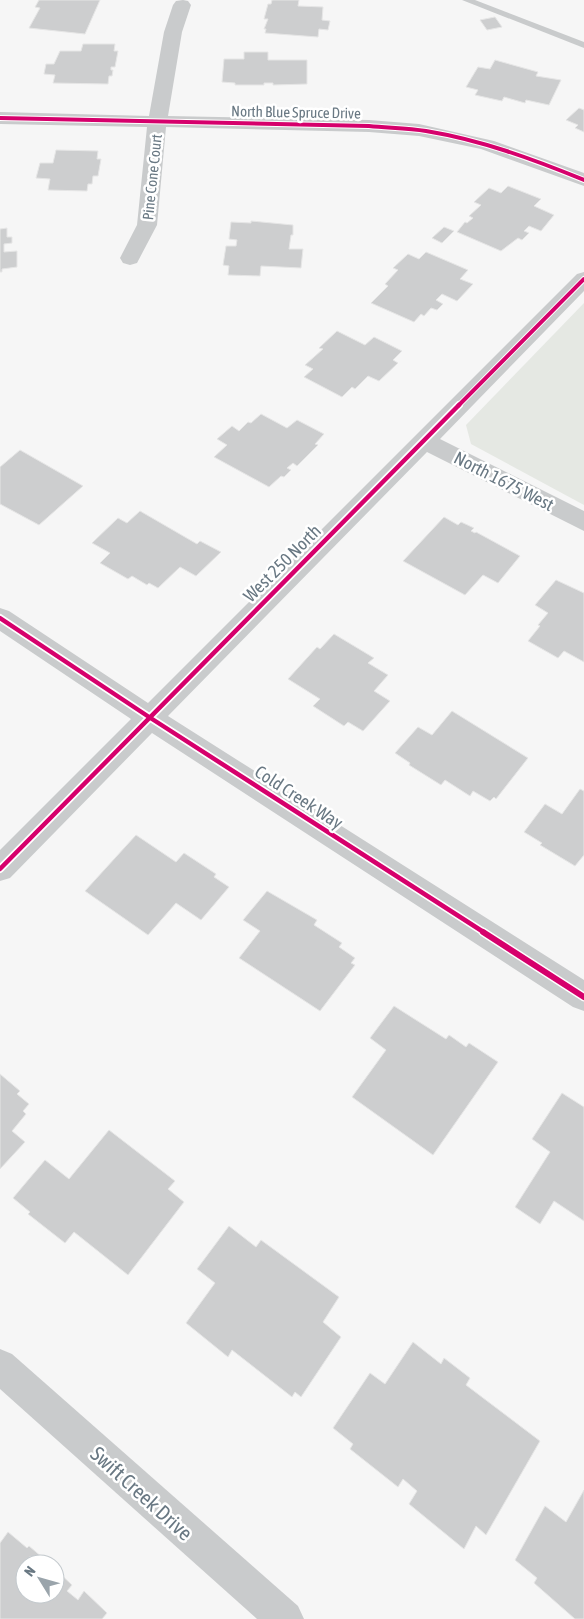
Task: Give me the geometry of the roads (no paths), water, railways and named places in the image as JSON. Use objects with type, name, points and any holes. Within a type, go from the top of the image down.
[{"type":"street","name":"Pine Cone Court","points":[[130,258],[147,225],[158,123],[173,32],[182,5]]},
{"type":"street","name":"North Blue Spruce Drive","points":[[0,118],[158,123],[369,126],[424,130],[473,140],[519,153],[584,180]]},
{"type":"street","name":"West 250 North","points":[[0,869],[584,279]]},
{"type":"street","name":"North 1675 West","points":[[423,440],[584,522]]},
{"type":"street","name":"Cold Creek Way","points":[[0,618],[149,717],[584,996]]},
{"type":"street","name":"Swift Creek Drive","points":[[0,1366],[285,1619]]},
{"type":"lane","points":[[468,0],[584,45]]}]
